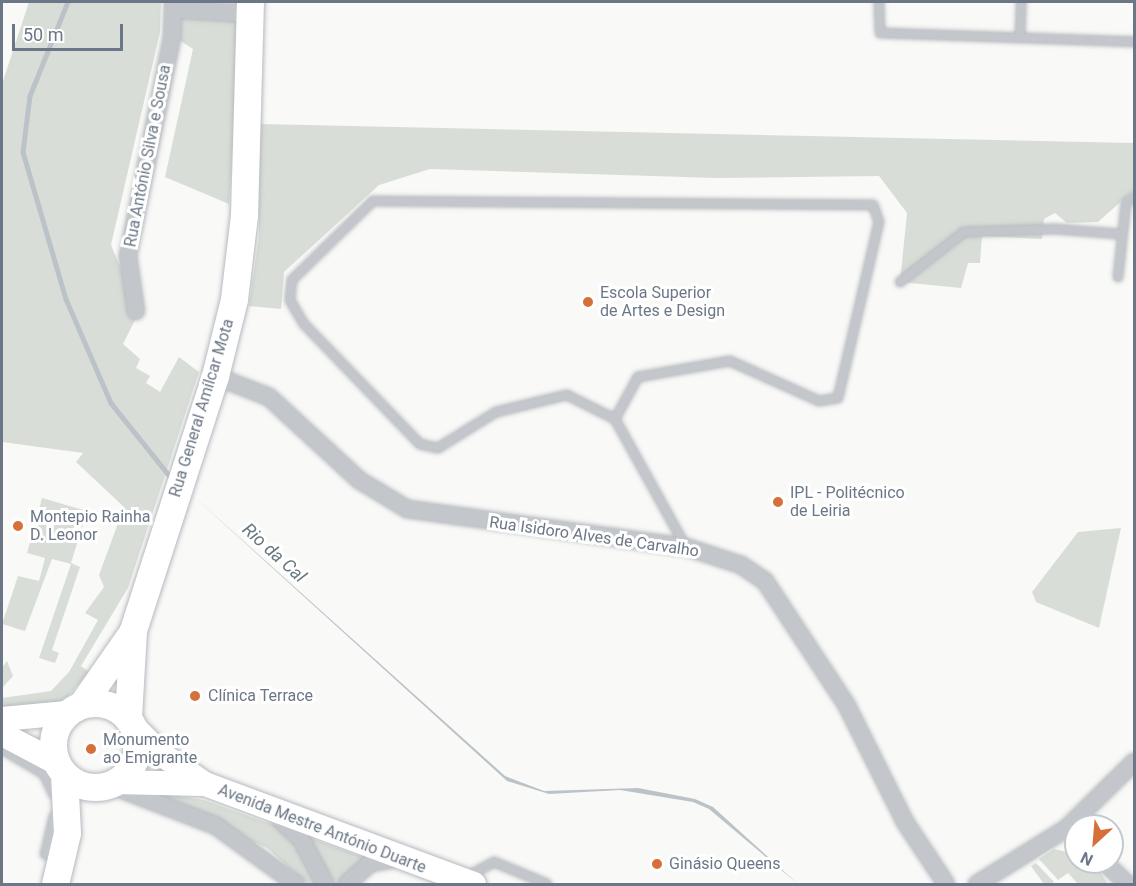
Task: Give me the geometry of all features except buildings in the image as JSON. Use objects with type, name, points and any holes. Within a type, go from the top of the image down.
[{"type":"main road","name":"Rua General Amílcar Mota","points":[[133,630],[215,376],[241,252],[250,8]]},
{"type":"main road","points":[[58,872],[67,833],[60,768],[53,736],[133,630]]},
{"type":"main road","points":[[67,833],[137,753],[131,722],[133,630]]},
{"type":"main road","points":[[2,719],[108,704],[205,784]]},
{"type":"main road","points":[[2,734],[60,768],[82,785],[205,784]]},
{"type":"main road","name":"Avenida Mestre António Duarte","points":[[205,784],[396,859],[467,882]]},
{"type":"street","points":[[173,5],[250,8]]},
{"type":"street","name":"Rua António Silva e Sousa","points":[[136,311],[128,256],[173,5]]},
{"type":"street","name":"Rua Isidoro Alves de Carvalho","points":[[215,376],[269,397],[359,480],[407,509],[687,547],[741,565],[765,581],[784,604],[946,885]]},
{"type":"street","points":[[1087,814],[1134,762]]},
{"type":"street","points":[[109,784],[216,826],[296,885]]},
{"type":"street","points":[[272,812],[301,839],[325,885]]},
{"type":"street","points":[[977,885],[1064,836]]},
{"type":"street","points":[[347,885],[370,863],[396,859]]},
{"type":"street","points":[[1117,874],[1128,885]]},
{"type":"lane","points":[[879,2],[880,33],[1134,42]]},
{"type":"lane","points":[[1020,38],[1021,2]]},
{"type":"lane","points":[[1118,277],[1120,234],[1126,203],[1134,197]]},
{"type":"lane","points":[[615,418],[638,377],[730,361],[819,401],[838,398],[879,222],[873,205],[373,201],[292,280],[290,300],[304,324],[420,444],[438,448],[495,412],[567,395],[615,418],[687,547]]},
{"type":"lane","points":[[900,282],[964,232],[1055,229],[1120,234]]},
{"type":"lane","points":[[2,749],[32,763],[50,783],[55,810],[45,854],[58,872]]},
{"type":"lane","points":[[467,882],[494,862],[547,885]]},
{"type":"shaded area","points":[[29,2],[161,2],[160,32],[111,245],[139,312],[123,344],[140,359],[136,368],[150,376],[146,383],[160,392],[179,357],[199,372],[128,588],[81,666],[89,672],[67,697],[44,708],[2,710],[2,698],[51,691],[69,672],[98,620],[85,613],[104,587],[99,575],[124,507],[76,462],[83,453],[2,442],[2,84]]},
{"type":"shaded area","points":[[177,18],[241,21],[229,204],[165,177],[193,49],[176,38]]},
{"type":"shaded area","points":[[260,124],[1134,143],[1134,190],[1098,222],[1067,223],[1055,213],[1044,219],[1042,239],[982,236],[980,263],[968,263],[961,288],[900,282],[907,213],[879,176],[716,178],[430,169],[379,185],[284,272],[281,309],[249,306],[259,236]]},
{"type":"shaded area","points":[[190,493],[505,776],[544,791],[638,788],[695,799],[713,807],[798,884],[709,809],[693,802],[620,790],[549,794],[507,781]]},
{"type":"shaded area","points":[[42,498],[87,511],[71,563],[80,567],[52,650],[59,653],[55,663],[39,658],[71,564],[52,559],[25,631],[2,624],[18,576],[39,581],[45,558],[27,553]]},
{"type":"shaded area","points":[[1121,528],[1099,628],[1036,602],[1032,592],[1078,532]]},
{"type":"shaded area","points":[[7,661],[13,676],[3,687],[2,668]]},
{"type":"shaded area","points":[[144,791],[204,800],[368,859],[342,884],[308,884],[267,848]]},
{"type":"shaded area","points":[[1054,849],[1064,851],[1064,874],[1067,874],[1058,880],[1039,859]]},
{"type":"shaded area","points":[[1036,863],[1054,882],[1044,884],[1031,866]]},
{"type":"shaded area","points":[[1069,874],[1101,874],[1108,884],[1078,884]]},
{"type":"waterway","name":"Rio da Cal","points":[[68,2],[30,96],[23,152],[66,299],[111,403],[172,479]]},
{"type":"place","name":"Escola Superior de Artes e Design","points":[[588,302]]},
{"type":"place","name":"IPL - Politécnico de Leiria","points":[[778,502]]},
{"type":"place","name":"Montepio Rainha D. Leonor","points":[[18,526]]},
{"type":"place","name":"Clínica Terrace","points":[[195,696]]},
{"type":"place","name":"Monumento ao Emigrante","points":[[91,749]]},
{"type":"place","name":"Ginásio Queens","points":[[657,864]]}]
